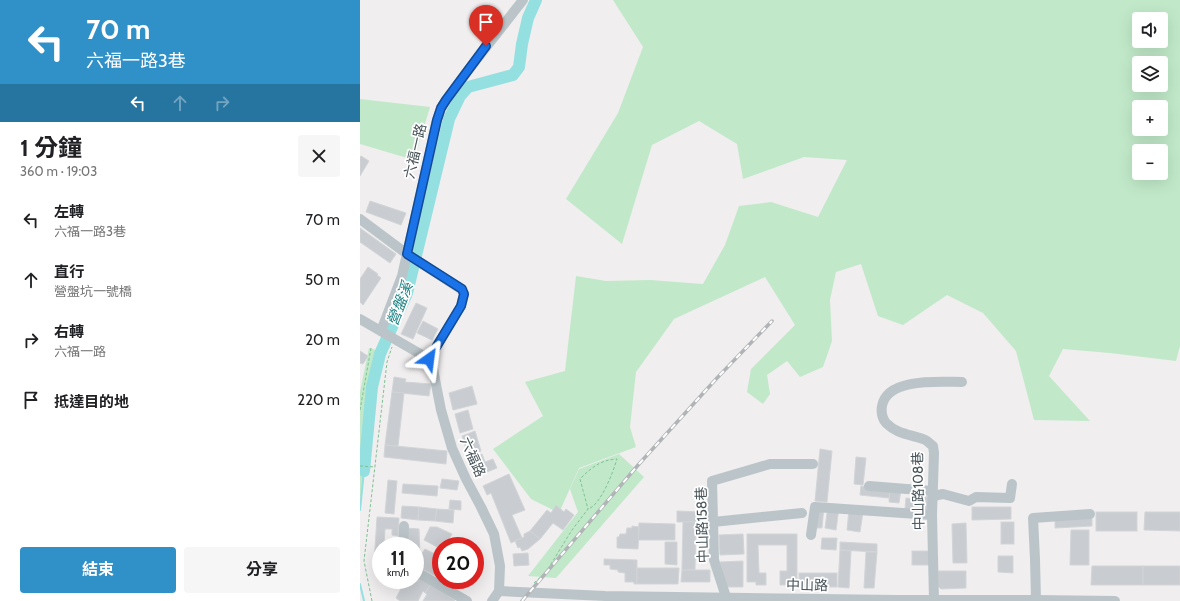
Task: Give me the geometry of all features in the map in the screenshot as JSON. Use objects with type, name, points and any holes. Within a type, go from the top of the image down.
[{"type":"street","name":"六福一路","points":[[381,331],[409,255],[437,120],[441,108],[469,69],[523,0]]},
{"type":"street","points":[[360,219],[409,255],[462,289],[464,294],[461,306],[429,359],[360,319]]},
{"type":"street","name":"六福路","points":[[429,359],[432,364],[441,410],[452,448],[494,534],[500,566],[500,591]]},
{"type":"street","name":"中山路108巷","points":[[934,600],[932,516],[934,453],[932,446],[924,439],[899,433],[886,423],[882,416],[883,401],[892,391],[918,382],[962,382]]},
{"type":"street","name":"中山路158巷","points":[[726,597],[714,560],[712,481],[770,464],[813,464]]},
{"type":"street","points":[[869,486],[943,494],[969,501],[976,497],[1010,498],[1012,484]]},
{"type":"street","points":[[811,535],[815,507],[932,516]]},
{"type":"street","points":[[712,522],[802,514]]},
{"type":"street","points":[[1036,600],[1033,518],[1090,514]]},
{"type":"street","points":[[404,526],[404,537]]},
{"type":"street","points":[[424,576],[467,601]]},
{"type":"street","points":[[492,601],[500,591]]},
{"type":"street","name":"中山路","points":[[500,591],[605,598],[726,597],[897,601],[1115,601]]},
{"type":"path","points":[[372,601],[364,561],[387,362],[395,339]]},
{"type":"path","points":[[360,410],[371,348]]},
{"type":"path","points":[[525,592],[546,572],[572,530],[588,509],[592,508],[602,495],[610,479],[617,459],[612,459],[593,466],[580,479],[588,509]]},
{"type":"path","points":[[360,466],[375,467]]},
{"type":"green space","points":[[613,0],[1180,0],[1180,346],[1176,361],[1063,349],[1049,376],[1090,421],[1034,420],[1016,351],[983,313],[947,295],[903,325],[878,316],[861,264],[836,272],[830,300],[832,341],[823,367],[800,377],[787,361],[767,375],[770,394],[763,404],[747,392],[751,369],[795,325],[765,277],[674,319],[636,372],[630,427],[636,447],[579,468],[559,513],[531,499],[493,449],[543,416],[525,382],[565,371],[576,276],[606,281],[650,280],[703,284],[725,245],[739,206],[771,202],[818,217],[847,160],[804,157],[743,179],[737,144],[699,121],[652,145],[622,244],[566,199],[618,113],[643,47]]},
{"type":"green space","points":[[360,99],[430,107],[414,160],[360,144]]},
{"type":"green space","points":[[369,348],[380,351],[372,387],[360,505],[360,392]]},
{"type":"green space","points":[[619,454],[644,477],[556,578],[528,576],[578,512],[570,489],[579,469]]},
{"type":"building","points":[[361,156],[369,161],[360,176],[360,157]]},
{"type":"building","points":[[370,201],[406,213],[401,225],[366,212]]},
{"type":"building","points":[[360,228],[396,254],[390,263],[360,242]]},
{"type":"building","points":[[368,267],[381,278],[363,305],[360,302],[360,279]]},
{"type":"building","points":[[416,303],[427,308],[413,339],[401,334]]},
{"type":"building","points":[[423,321],[438,329],[432,340],[417,333]]},
{"type":"building","points":[[360,351],[368,356],[363,364],[360,363]]},
{"type":"building","points":[[394,377],[406,379],[405,382],[431,384],[429,396],[392,392]]},
{"type":"building","points":[[472,386],[477,404],[453,410],[449,393]]},
{"type":"building","points":[[392,392],[404,393],[398,446],[385,445]]},
{"type":"building","points":[[468,410],[473,429],[460,433],[455,414]]},
{"type":"building","points":[[475,431],[481,451],[468,455],[462,436]]},
{"type":"building","points":[[385,445],[447,451],[446,464],[384,457]]},
{"type":"building","points":[[820,449],[832,451],[827,502],[815,501]]},
{"type":"building","points":[[482,454],[485,462],[493,459],[497,468],[477,476],[470,459]]},
{"type":"building","points":[[856,457],[866,458],[863,485],[854,484]]},
{"type":"building","points":[[509,474],[525,510],[512,515],[522,538],[511,543],[491,493],[487,495],[483,486]]},
{"type":"building","points":[[442,479],[459,481],[457,490],[440,488]]},
{"type":"building","points":[[388,480],[397,481],[394,514],[385,513]]},
{"type":"building","points":[[403,484],[438,486],[437,496],[402,493]]},
{"type":"building","points":[[861,486],[890,489],[889,498],[860,495]]},
{"type":"building","points":[[890,488],[901,489],[899,503],[889,502]]},
{"type":"building","points":[[915,495],[930,497],[928,511],[905,509],[906,498],[915,499]]},
{"type":"building","points":[[450,500],[461,501],[461,510],[449,509]]},
{"type":"building","points":[[556,505],[564,512],[566,509],[574,515],[563,530],[553,523],[540,539],[530,531],[547,510],[551,513]]},
{"type":"building","points":[[814,505],[824,506],[822,528],[812,528]]},
{"type":"building","points":[[402,506],[419,507],[418,520],[401,518]]},
{"type":"building","points":[[828,506],[839,508],[836,530],[825,528]]},
{"type":"building","points":[[419,507],[437,509],[435,521],[418,520]]},
{"type":"building","points":[[972,507],[1011,507],[1011,519],[972,520]]},
{"type":"building","points":[[437,509],[454,510],[453,523],[435,521]]},
{"type":"building","points":[[849,510],[863,512],[860,532],[847,530]]},
{"type":"building","points":[[677,511],[701,512],[701,522],[677,522]]},
{"type":"building","points":[[1096,512],[1137,512],[1137,531],[1096,531]]},
{"type":"building","points":[[1145,512],[1180,512],[1180,531],[1144,530]]},
{"type":"building","points":[[1092,516],[1092,526],[1055,528],[1055,518]]},
{"type":"building","points":[[377,517],[399,518],[398,536],[392,535],[392,529],[385,529],[385,537],[376,537]]},
{"type":"building","points":[[683,522],[696,522],[695,570],[682,570]]},
{"type":"building","points":[[1001,522],[1014,522],[1014,544],[1001,544]]},
{"type":"building","points":[[639,523],[675,524],[675,540],[638,540]]},
{"type":"building","points":[[966,523],[967,563],[953,563],[952,524]]},
{"type":"building","points":[[632,526],[639,527],[638,549],[617,548],[617,537],[619,537],[620,534],[626,534],[627,528],[632,528]]},
{"type":"building","points":[[430,527],[437,527],[452,534],[450,537],[432,537],[432,544],[424,540]]},
{"type":"building","points":[[407,528],[419,529],[419,537],[407,537]]},
{"type":"building","points":[[1071,530],[1089,530],[1089,565],[1070,565]]},
{"type":"building","points":[[530,531],[540,539],[528,549],[522,551],[520,547],[518,548],[515,541],[524,537],[524,534]]},
{"type":"building","points":[[743,534],[744,554],[720,555],[719,535]]},
{"type":"building","points":[[747,534],[797,534],[797,581],[789,581],[789,585],[780,585],[780,571],[787,571],[787,545],[758,545],[759,573],[766,573],[766,585],[756,585],[756,582],[747,582]]},
{"type":"building","points":[[822,538],[837,538],[836,550],[821,549]]},
{"type":"building","points":[[665,542],[677,542],[677,565],[665,564]]},
{"type":"building","points":[[840,542],[877,544],[877,552],[840,550]]},
{"type":"building","points":[[425,549],[432,552],[432,574],[424,570]]},
{"type":"building","points":[[840,550],[851,551],[849,588],[838,587]]},
{"type":"building","points":[[912,551],[931,551],[931,565],[912,565]]},
{"type":"building","points":[[866,552],[877,552],[874,588],[864,588]]},
{"type":"building","points":[[528,553],[529,565],[514,566],[513,554]]},
{"type":"building","points":[[998,556],[1013,556],[1013,573],[998,572]]},
{"type":"building","points":[[604,559],[637,560],[637,584],[634,584],[634,582],[625,582],[625,573],[610,569],[610,565],[604,565]]},
{"type":"building","points":[[743,561],[743,587],[727,587],[720,562]]},
{"type":"building","points":[[1092,566],[1143,566],[1143,585],[1091,585]]},
{"type":"building","points":[[1143,566],[1180,566],[1180,585],[1143,585]]},
{"type":"building","points":[[637,568],[679,568],[678,584],[637,584]]},
{"type":"building","points":[[682,570],[710,570],[710,582],[681,582]]},
{"type":"building","points":[[938,571],[966,571],[966,588],[941,589],[938,586]]},
{"type":"building","points":[[799,573],[837,573],[837,587],[799,587]]},
{"type":"building","points":[[424,581],[430,585],[425,593],[423,591],[418,601],[400,601],[396,598],[401,589],[424,589]]},
{"type":"building","points":[[430,585],[432,586],[432,589],[437,589],[455,600],[423,601],[427,594],[425,593]]},
{"type":"waterway","name":"營盤溪","points":[[364,471],[372,387],[380,354],[407,293],[449,119],[460,96],[468,87],[513,75],[519,67],[522,44],[528,18],[536,0]]},
{"type":"waterway","name":"營盤溪","points":[[360,510],[364,471]]},
{"type":"waterway","name":"營盤溪","points":[[360,584],[364,601]]},
{"type":"railway","points":[[522,601],[639,464],[717,378],[772,321]]},
{"type":"route","points":[[429,359],[461,306],[464,294],[462,289],[407,254],[441,108],[486,46]]}]
